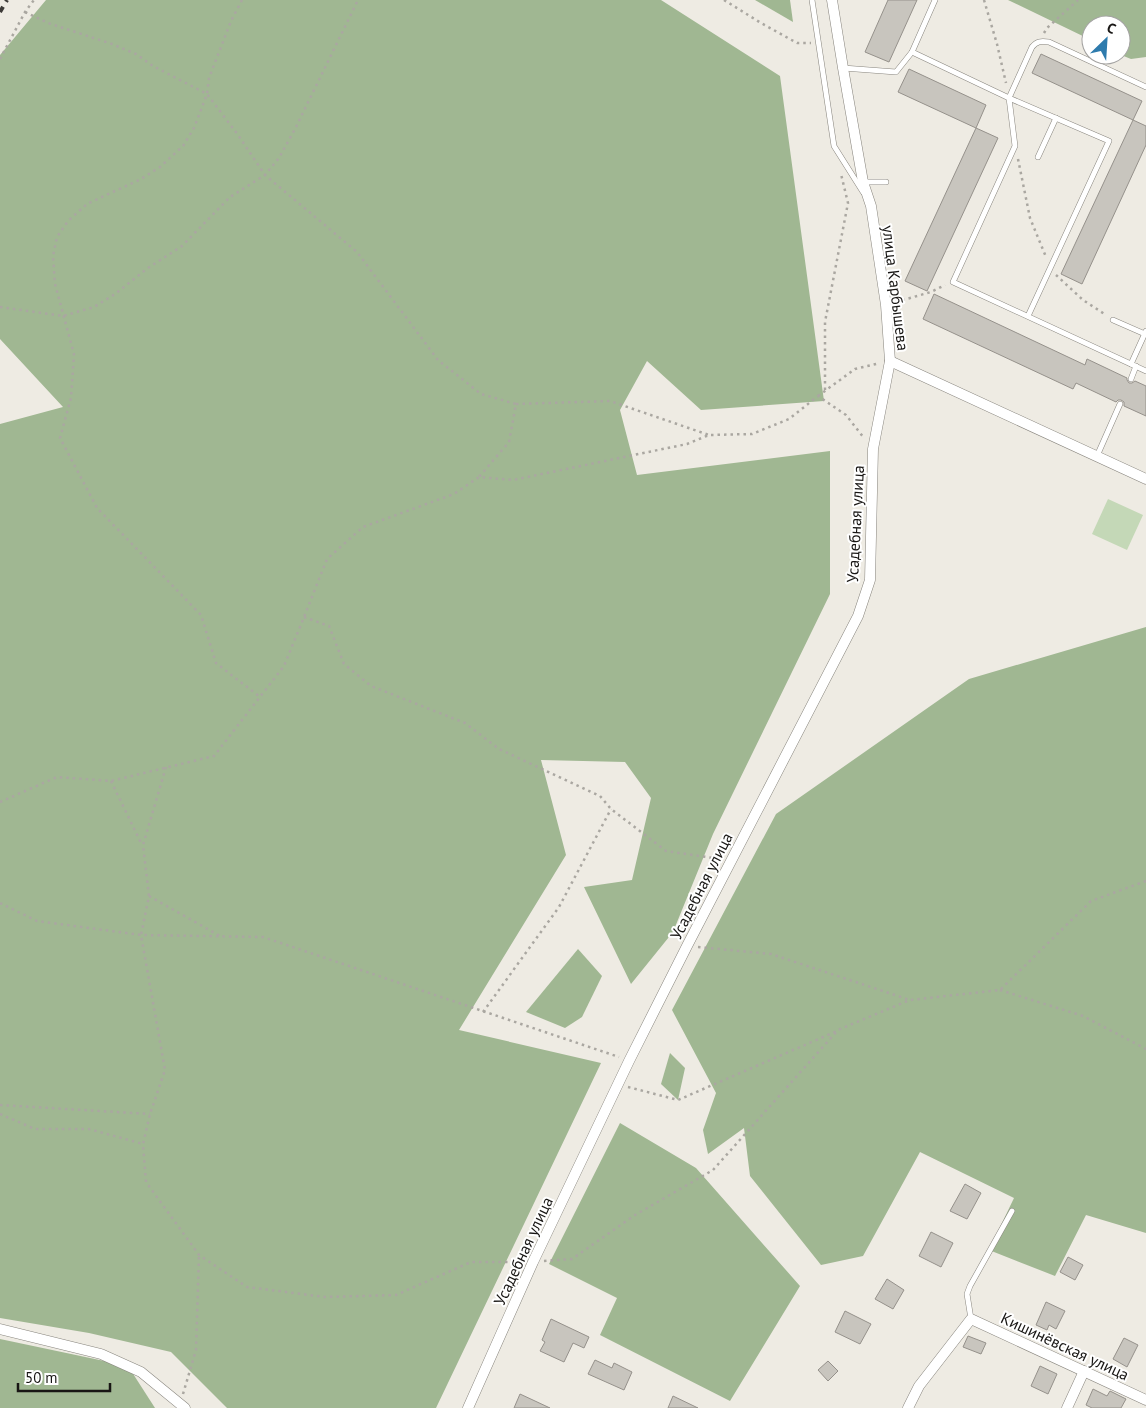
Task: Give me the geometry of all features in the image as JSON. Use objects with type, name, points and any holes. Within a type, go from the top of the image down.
[{"type":"street","name":"улица Карбышева","points":[[832,0],[864,182],[871,206],[886,305],[890,361],[1146,479]]},
{"type":"street","name":"Усадебная улица","points":[[468,1408],[533,1262],[629,1061],[858,616],[870,580],[873,449],[890,361]]},
{"type":"street","name":"Кишинёвская улица","points":[[971,1319],[1146,1400]]},
{"type":"street","points":[[908,1408],[919,1386],[971,1319]]},
{"type":"street","points":[[0,1329],[101,1354],[141,1372],[181,1407]]},
{"type":"street","points":[[1067,1408],[1084,1371]]},
{"type":"lane","points":[[812,0],[834,146],[871,206]]},
{"type":"lane","points":[[843,68],[896,72],[912,52],[935,0]]},
{"type":"lane","points":[[1146,87],[1049,42],[1041,41],[1032,47],[1009,98],[1015,146],[953,282],[1146,371]]},
{"type":"lane","points":[[912,52],[1009,98],[1109,141],[1028,316]]},
{"type":"lane","points":[[1038,157],[1056,118]]},
{"type":"lane","points":[[864,182],[886,182]]},
{"type":"lane","points":[[1113,320],[1145,333],[1130,379]]},
{"type":"lane","points":[[1097,457],[1120,404]]},
{"type":"lane","points":[[971,1319],[968,1294],[970,1286],[1012,1211]]},
{"type":"path","points":[[0,59],[25,12],[34,0]]},
{"type":"path","points":[[242,0],[231,21],[209,78],[207,94],[194,128],[184,146],[160,167],[141,179],[87,204],[68,221],[57,238],[53,256],[56,284],[74,354],[71,398],[60,438],[97,508],[201,615],[216,662],[260,697]]},
{"type":"path","points":[[0,307],[64,316],[94,307],[182,246],[230,197],[265,175],[279,158],[291,136],[358,0]]},
{"type":"path","points":[[724,0],[797,43],[819,43]]},
{"type":"path","points":[[984,0],[997,44],[1009,98]]},
{"type":"path","points":[[1041,41],[1047,28],[1078,0]]},
{"type":"path","points":[[25,12],[48,23],[136,54],[152,66],[207,94],[265,175],[357,252],[438,360],[481,394],[516,404],[610,401],[709,435],[752,434],[789,419],[855,368],[890,361]]},
{"type":"path","points":[[1015,146],[1030,218],[1050,267],[1082,300],[1113,320]]},
{"type":"path","points":[[825,390],[824,322],[848,203],[839,165]]},
{"type":"path","points":[[886,305],[931,292],[953,282]]},
{"type":"path","points":[[818,396],[846,415],[873,449]]},
{"type":"path","points":[[0,802],[57,777],[111,781],[214,756],[284,666],[326,559],[364,527],[454,494],[479,477],[510,442],[516,404]]},
{"type":"path","points":[[479,477],[512,480],[687,444],[709,435]]},
{"type":"path","points":[[304,617],[329,626],[344,664],[371,686],[465,723],[498,749],[600,796],[611,809],[666,851],[731,861]]},
{"type":"path","points":[[142,845],[166,768]]},
{"type":"path","points":[[111,781],[142,845],[149,896],[141,935],[165,1070],[150,1114],[143,1144],[146,1182],[199,1255],[247,1287],[325,1297],[396,1295],[471,1262],[533,1262],[572,1258],[635,1215],[714,1170],[838,1030]]},
{"type":"path","points":[[483,1012],[559,907],[611,809]]},
{"type":"path","points":[[1000,990],[1091,901],[1146,881]]},
{"type":"path","points":[[149,896],[220,936]]},
{"type":"path","points":[[0,903],[37,921],[141,935],[263,937],[629,1061]]},
{"type":"path","points":[[687,946],[771,954],[910,1000]]},
{"type":"path","points":[[618,1085],[678,1100],[910,1000],[1000,990],[1082,1016],[1146,1049]]},
{"type":"path","points":[[0,1105],[150,1114]]},
{"type":"path","points":[[0,1114],[35,1129],[89,1130],[143,1144]]},
{"type":"path","points":[[181,1407],[196,1350],[199,1255]]},
{"type":"green space","points":[[46,0],[661,0],[780,76],[824,401],[701,410],[647,361],[620,410],[637,475],[830,451],[830,594],[713,834],[673,932],[631,984],[584,887],[632,880],[651,798],[625,762],[541,760],[566,855],[459,1030],[601,1063],[436,1408],[227,1408],[171,1352],[89,1333],[0,1318],[0,424],[63,407],[0,339],[0,55]]},
{"type":"green space","points":[[755,0],[790,0],[793,22]]},
{"type":"green space","points":[[1008,0],[1146,0],[1146,57],[1131,59],[1131,15],[1081,15],[1081,35]]},
{"type":"green space","points":[[1108,499],[1143,515],[1127,550],[1092,534]]},
{"type":"green space","points":[[1146,627],[1146,1233],[1086,1215],[1055,1276],[989,1250],[1014,1198],[920,1152],[863,1256],[821,1265],[750,1176],[744,1128],[708,1154],[703,1130],[716,1093],[672,1010],[776,814],[969,679]]},
{"type":"green space","points":[[578,949],[602,976],[582,1017],[565,1028],[526,1012]]},
{"type":"green space","points":[[670,1053],[685,1068],[678,1100],[661,1084]]},
{"type":"green space","points":[[620,1123],[696,1168],[800,1286],[730,1401],[600,1335],[617,1298],[549,1264]]},
{"type":"green space","points":[[0,1339],[128,1366],[155,1408],[0,1408]]},
{"type":"building","points":[[888,0],[917,0],[889,62],[865,52]]},
{"type":"building","points":[[1041,54],[1142,101],[1133,120],[1032,73]]},
{"type":"building","points":[[909,69],[986,105],[976,128],[898,92]]},
{"type":"building","points":[[1133,120],[1146,126],[1146,145],[1082,284],[1061,274]]},
{"type":"building","points":[[976,128],[998,138],[927,291],[905,281]]},
{"type":"building","points":[[934,294],[1085,365],[1087,359],[1127,378],[1129,383],[1135,381],[1146,386],[1146,416],[1124,406],[1124,402],[1121,400],[1116,402],[1076,383],[1073,389],[923,319]]},
{"type":"building","points":[[965,1184],[981,1193],[967,1219],[950,1211]]},
{"type":"building","points":[[931,1232],[953,1243],[941,1267],[919,1256]]},
{"type":"building","points":[[1068,1257],[1083,1265],[1075,1280],[1060,1272]]},
{"type":"building","points":[[887,1279],[904,1290],[893,1309],[875,1299]]},
{"type":"building","points":[[1046,1302],[1065,1311],[1056,1329],[1049,1325],[1047,1330],[1036,1325]]},
{"type":"building","points":[[845,1311],[871,1324],[860,1344],[835,1332]]},
{"type":"building","points":[[551,1319],[589,1337],[584,1348],[573,1343],[564,1362],[540,1351],[545,1342],[542,1340]]},
{"type":"building","points":[[968,1336],[986,1343],[981,1354],[963,1347]]},
{"type":"building","points":[[1124,1338],[1138,1345],[1127,1367],[1113,1359]]},
{"type":"building","points":[[595,1360],[612,1368],[614,1363],[632,1372],[624,1390],[588,1374]]},
{"type":"building","points":[[828,1361],[838,1371],[828,1381],[818,1370]]},
{"type":"building","points":[[1040,1366],[1057,1374],[1048,1394],[1031,1386]]},
{"type":"building","points":[[1093,1389],[1107,1396],[1110,1391],[1126,1399],[1121,1408],[1092,1408],[1086,1405]]},
{"type":"building","points":[[520,1394],[550,1408],[514,1408]]},
{"type":"building","points":[[673,1396],[698,1408],[668,1408]]},
{"type":"railway","points":[[0,12],[7,0]]}]
